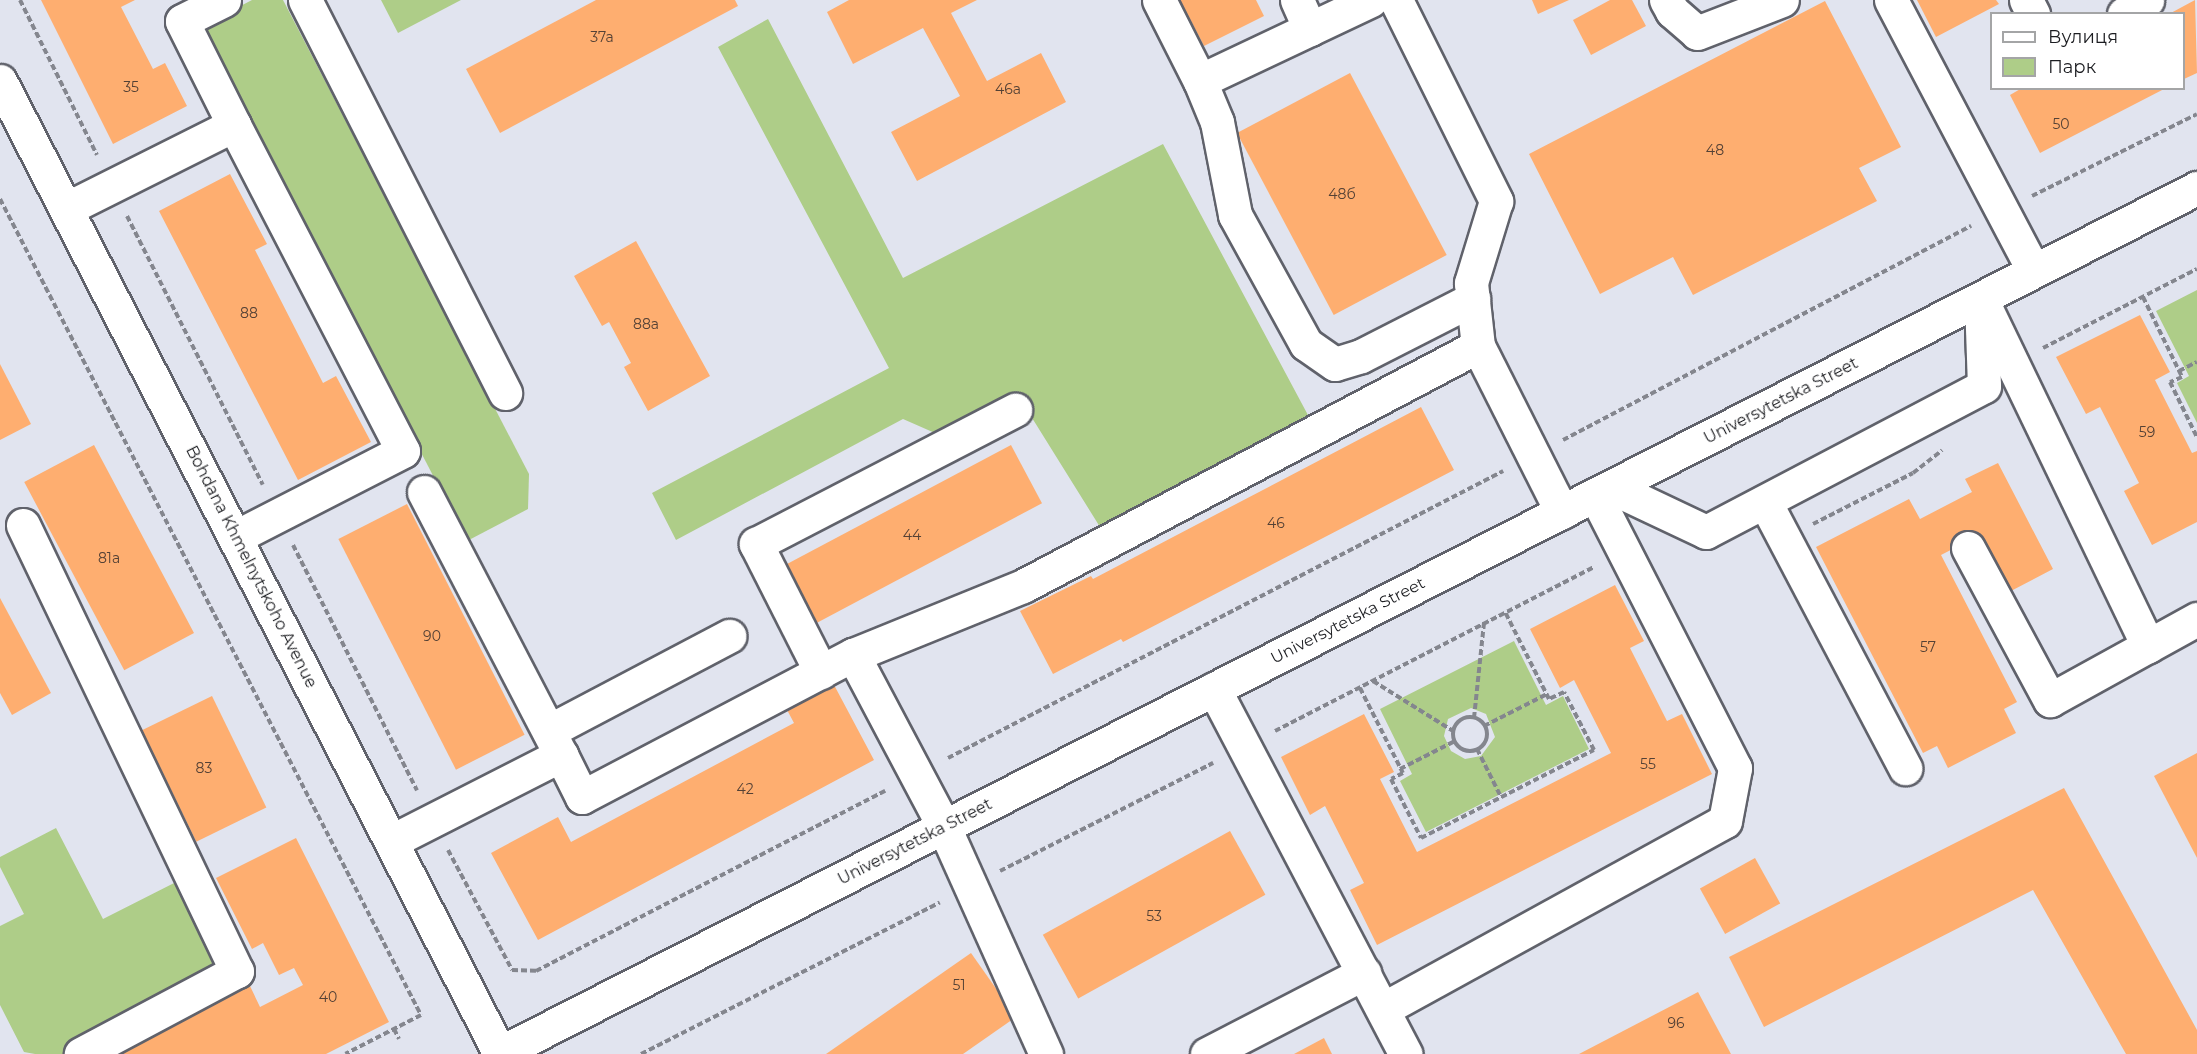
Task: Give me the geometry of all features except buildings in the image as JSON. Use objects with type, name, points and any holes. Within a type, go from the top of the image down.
[{"type":"main road","points":[[224,0],[182,21],[404,451],[236,537]]},
{"type":"main road","points":[[304,0],[505,393]]},
{"type":"main road","points":[[1159,0],[1200,81],[1217,122],[1235,215],[1306,344],[1335,364],[1361,356],[1473,298]]},
{"type":"main road","points":[[1200,81],[1304,14],[1371,0]]},
{"type":"main road","points":[[1396,0],[1496,201],[1471,283],[1478,346],[1562,512]]},
{"type":"main road","points":[[1666,0],[1672,12],[1697,33],[1782,0]]},
{"type":"main road","points":[[1891,0],[2034,272]]},
{"type":"main road","points":[[2127,12],[2147,0]]},
{"type":"main road","name":"Bohdana Khmelnytskoho Avenue","points":[[0,81],[392,841],[499,1054]]},
{"type":"main road","points":[[66,209],[234,124]]},
{"type":"main road","name":"Universytetska Street","points":[[499,1054],[2197,188]]},
{"type":"main road","points":[[1603,491],[1706,532],[1984,386],[1981,299]]},
{"type":"main road","points":[[1981,299],[2148,646]]},
{"type":"main road","points":[[424,492],[582,797],[853,655],[1023,586],[1478,346]]},
{"type":"main road","points":[[821,672],[756,544],[1015,410]]},
{"type":"main road","points":[[1383,1009],[1725,821],[1735,768],[1603,491]]},
{"type":"main road","points":[[1765,502],[1905,768]]},
{"type":"main road","points":[[23,525],[237,971],[81,1054]]},
{"type":"main road","points":[[1968,548],[2050,700],[2197,619]]},
{"type":"main road","points":[[392,841],[729,636]]},
{"type":"main road","points":[[853,655],[944,827],[1046,1054]]},
{"type":"main road","points":[[1214,689],[1406,1054]]},
{"type":"main road","points":[[1207,1054],[1364,974]]},
{"type":"path","points":[[512,970],[536,971],[1533,456],[2002,210],[2197,114]]},
{"type":"path","points":[[0,199],[421,1015],[345,1054]]},
{"type":"path","points":[[2142,297],[2180,371],[2182,377],[2170,382],[2197,437]]},
{"type":"path","points":[[2180,371],[2197,362]]},
{"type":"path","points":[[1360,688],[1403,773],[1392,779],[1421,838],[1594,750],[1564,692],[1549,699],[1505,612]]},
{"type":"path","points":[[1474,718],[1484,623]]},
{"type":"path","points":[[1373,681],[1453,730],[1455,741],[1463,749],[1477,749],[1486,740],[1484,726],[1474,718],[1463,718],[1453,730]]},
{"type":"path","points":[[1484,726],[1547,694]]},
{"type":"path","points":[[1400,769],[1455,741]]},
{"type":"path","points":[[1477,749],[1502,797]]},
{"type":"path","points":[[394,1029],[399,1039]]},
{"type":"green space","points":[[252,0],[283,0],[529,474],[528,509],[467,541],[200,27]]},
{"type":"green space","points":[[381,0],[461,0],[398,33]]},
{"type":"green space","points":[[768,19],[903,278],[1163,144],[1309,417],[1100,527],[1019,397],[944,437],[903,419],[676,540],[652,493],[889,368],[718,47]]},
{"type":"green space","points":[[2197,290],[2197,423],[2177,383],[2189,376],[2156,311]]},
{"type":"green space","points":[[1514,641],[1546,705],[1563,696],[1589,749],[1426,832],[1400,781],[1412,774],[1380,709]],"holes":[[[1471,708],[1486,714],[1495,737],[1481,756],[1465,759],[1451,751],[1444,736],[1448,719]]]},
{"type":"green space","points":[[56,828],[103,919],[182,879],[228,969],[64,1054],[35,1054],[24,1052],[0,1005],[0,926],[24,914],[0,867],[0,857]]}]
